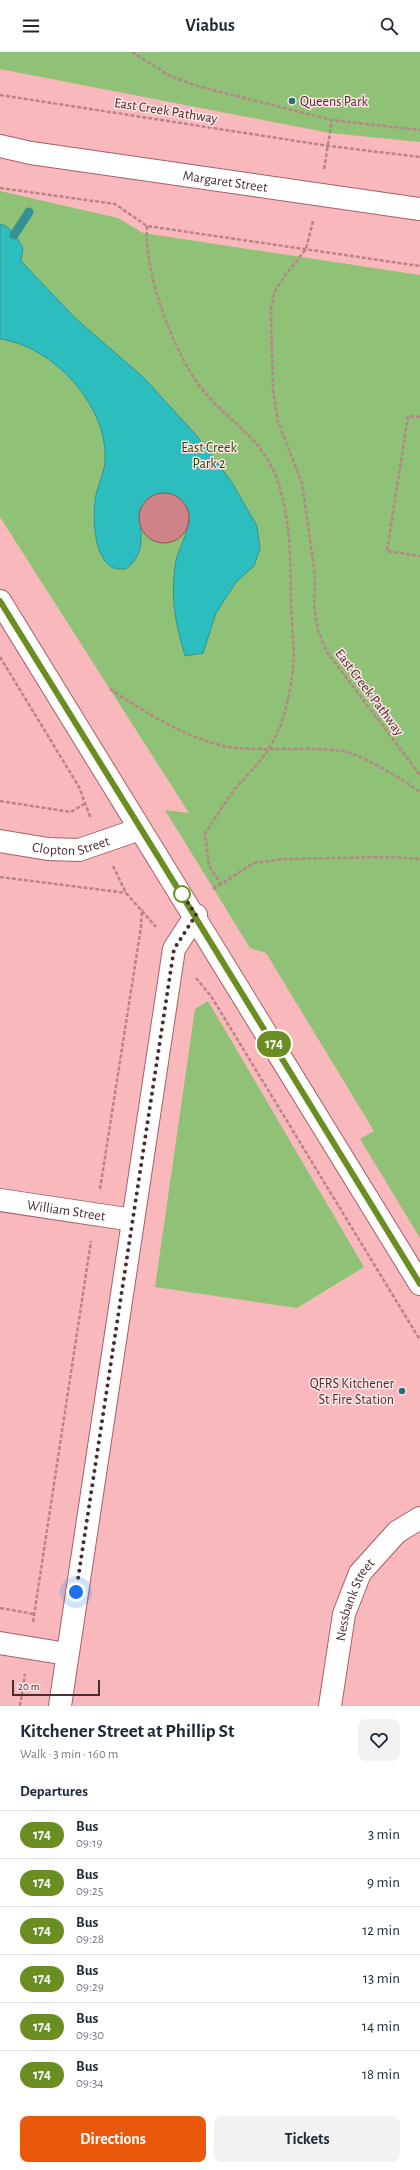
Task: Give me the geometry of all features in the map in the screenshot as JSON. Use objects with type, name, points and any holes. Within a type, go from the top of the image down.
[{"type":"street","name":"Margaret Street","points":[[0,146],[31,153],[420,209]]},
{"type":"street","name":"Margaret Street","points":[[0,158],[31,153]]},
{"type":"street","points":[[0,601],[140,829],[196,915],[420,1284]]},
{"type":"street","name":"Clopton Street","points":[[0,841],[48,849],[79,850],[140,829]]},
{"type":"street","points":[[60,1706],[174,949],[196,915]]},
{"type":"street","name":"William Street","points":[[0,1200],[133,1220]]},
{"type":"street","name":"Nessbank Street","points":[[330,1706],[344,1614],[360,1573],[397,1532],[420,1518]]},
{"type":"street","points":[[0,1644],[67,1654]]},
{"type":"path","points":[[132,52],[172,77],[201,87],[332,120],[420,130]]},
{"type":"path","name":"East Creek Pathway","points":[[0,95],[329,146],[420,157]]},
{"type":"path","points":[[329,146],[332,120]]},
{"type":"path","points":[[0,188],[114,204],[147,226],[420,266]]},
{"type":"path","points":[[147,226],[145,241],[168,330],[181,356],[206,395],[245,431],[262,451],[271,466],[284,506],[292,565],[293,668],[289,696],[268,750],[235,789],[204,834],[209,866],[221,884]]},
{"type":"path","name":"East Creek Pathway","points":[[306,249],[275,291],[271,309],[272,363],[273,389],[278,422],[302,483],[305,514],[312,546],[315,576],[314,605],[318,631],[327,652],[420,775]]},
{"type":"path","points":[[420,418],[408,416],[387,551],[420,556]]},
{"type":"path","points":[[0,657],[79,787],[84,804],[126,894],[142,909],[211,996],[420,1340]]},
{"type":"path","points":[[110,689],[172,727],[228,747],[268,750],[294,749],[344,752],[404,780],[420,792]]},
{"type":"path","points":[[0,801],[71,812],[84,804]]},
{"type":"path","points":[[213,889],[254,863],[283,859],[391,857],[420,859]]},
{"type":"path","points":[[0,877],[126,894]]},
{"type":"path","points":[[0,1608],[34,1614],[141,927],[142,909]]},
{"type":"green space","name":"Queens Park","points":[[0,52],[420,52],[420,142],[330,133],[0,69]]},
{"type":"green space","name":"East Creek Park 2","points":[[0,191],[118,218],[143,233],[420,275],[420,1238],[360,1139],[374,1131],[266,953],[250,948],[165,810],[189,813],[0,517]]},
{"type":"green space","points":[[208,1001],[364,1267],[297,1308],[155,1287],[195,1009]]},
{"type":"water","points":[[0,224],[4,225],[10,230],[23,248],[21,261],[75,318],[143,377],[197,436],[231,481],[257,526],[260,548],[254,566],[236,582],[216,613],[203,653],[185,656],[174,609],[173,586],[176,561],[189,523],[188,511],[183,502],[169,494],[159,494],[145,502],[141,510],[140,518],[140,549],[135,560],[126,569],[114,568],[107,563],[102,556],[96,536],[94,513],[96,495],[104,469],[104,440],[97,419],[87,400],[74,382],[57,366],[39,353],[20,344],[0,339]]},
{"type":"building","points":[[164,493],[173,495],[182,500],[187,509],[189,518],[187,527],[182,536],[173,541],[164,543],[155,541],[146,536],[141,527],[139,518],[141,509],[146,500],[155,495]]},
{"type":"waterway","points":[[14,235],[29,212]]},
{"type":"bus line","name":"174","points":[[0,601],[140,829],[196,915],[420,1284]]},
{"type":"place","name":"Queens Park","points":[[292,101]]},
{"type":"place","name":"QFRS Kitchener St Fire Station","points":[[402,1391]]},
{"type":"route","points":[[76,1592],[174,949],[196,915],[182,894]]}]
